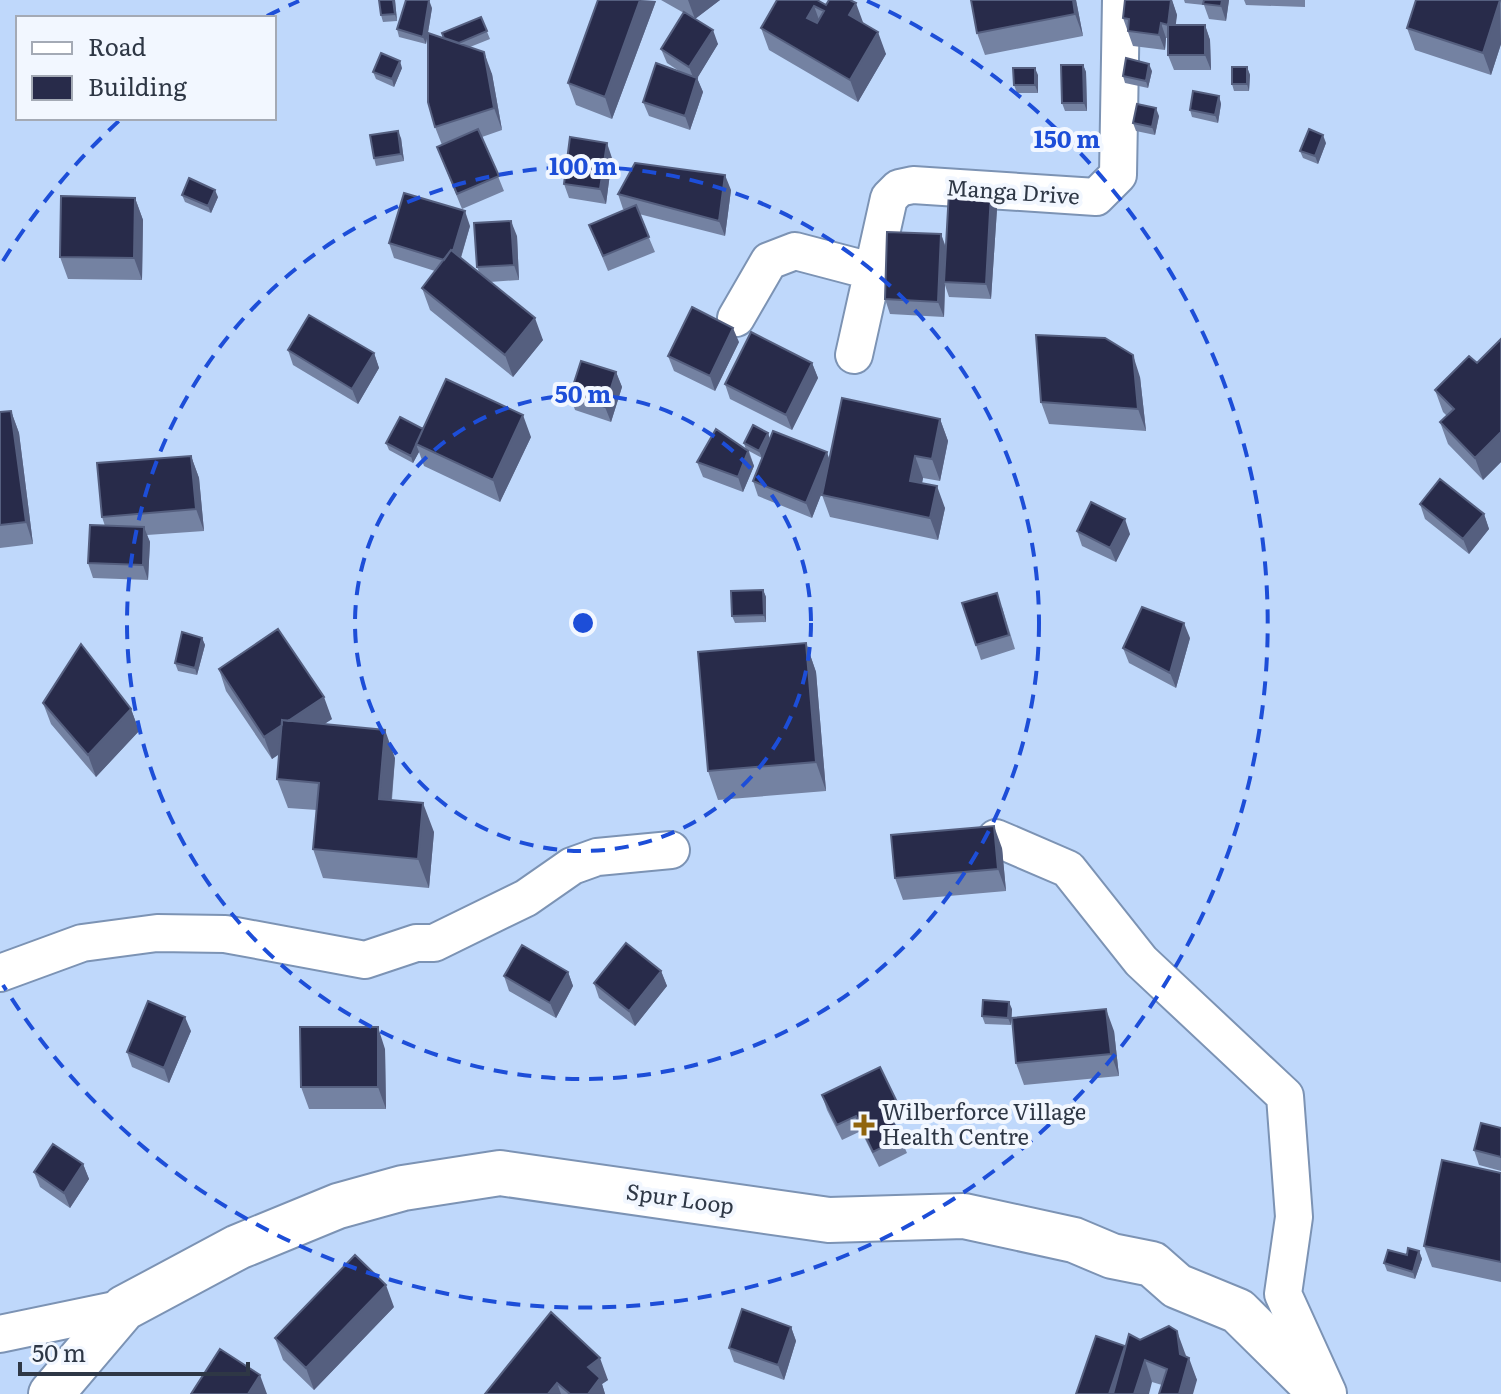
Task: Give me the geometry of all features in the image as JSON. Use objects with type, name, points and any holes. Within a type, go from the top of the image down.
[{"type":"street","name":"Manga Drive","points":[[854,355],[889,198],[899,188],[913,185],[1096,197],[1110,187],[1118,175],[1121,0]]},
{"type":"street","points":[[736,318],[769,261],[795,251],[871,271]]},
{"type":"street","points":[[996,838],[1068,869],[1141,961],[1285,1096],[1294,1217],[1283,1294],[1329,1394]]},
{"type":"street","points":[[0,973],[82,943],[157,933],[225,934],[365,960],[416,943],[434,943],[526,898],[572,866],[597,857],[671,850]]},
{"type":"street","name":"Spur Loop","points":[[51,1394],[124,1308],[238,1247],[338,1206],[448,1178],[500,1173],[829,1220],[964,1216],[1074,1240],[1112,1256],[1152,1264],[1177,1286],[1238,1311],[1322,1394]]},
{"type":"street","points":[[0,1334],[124,1308]]},
{"type":"building","points":[[379,0],[393,0],[395,14],[381,15]]},
{"type":"building","points":[[406,0],[429,0],[423,37],[397,29]]},
{"type":"building","points":[[598,0],[640,0],[605,97],[568,83]]},
{"type":"building","points":[[777,0],[817,0],[826,5],[829,0],[850,0],[856,3],[849,15],[878,32],[850,80],[761,28]],"holes":[[[814,6],[824,11],[817,23],[807,18]]]},
{"type":"building","points":[[971,0],[1073,0],[1075,14],[977,33]]},
{"type":"building","points":[[1125,0],[1171,0],[1168,25],[1161,23],[1159,35],[1128,31],[1129,19],[1123,18]]},
{"type":"building","points":[[1204,0],[1222,0],[1221,6],[1203,4]]},
{"type":"building","points":[[1416,0],[1500,0],[1483,53],[1407,28]]},
{"type":"building","points":[[684,12],[713,30],[689,67],[661,49]]},
{"type":"building","points":[[481,17],[487,31],[459,43],[444,38],[442,33]]},
{"type":"building","points":[[1168,25],[1205,25],[1205,55],[1168,55]]},
{"type":"building","points":[[428,33],[484,52],[494,108],[435,127],[428,102]]},
{"type":"building","points":[[381,53],[400,61],[392,79],[373,72]]},
{"type":"building","points":[[1126,58],[1149,64],[1146,81],[1123,76]]},
{"type":"building","points":[[656,63],[697,78],[685,116],[643,102]]},
{"type":"building","points":[[1061,65],[1083,65],[1084,103],[1062,103]]},
{"type":"building","points":[[1232,67],[1247,67],[1247,84],[1232,84]]},
{"type":"building","points":[[1013,68],[1035,68],[1035,85],[1014,85]]},
{"type":"building","points":[[1193,91],[1219,96],[1215,115],[1190,110]]},
{"type":"building","points":[[1137,104],[1156,108],[1152,127],[1133,123]]},
{"type":"building","points":[[478,129],[499,176],[457,194],[437,147]]},
{"type":"building","points":[[1309,129],[1323,135],[1315,156],[1300,151]]},
{"type":"building","points":[[398,131],[401,154],[374,158],[370,135]]},
{"type":"building","points":[[570,137],[607,143],[600,189],[564,184]]},
{"type":"building","points":[[635,163],[725,175],[719,221],[618,194]]},
{"type":"building","points":[[189,178],[215,190],[208,206],[182,195]]},
{"type":"building","points":[[949,191],[991,194],[986,284],[944,282]]},
{"type":"building","points":[[404,193],[465,211],[453,251],[444,260],[389,243]]},
{"type":"building","points":[[61,196],[135,198],[134,258],[60,257]]},
{"type":"building","points":[[636,205],[649,237],[603,256],[589,225]]},
{"type":"building","points":[[511,221],[514,265],[477,267],[474,223]]},
{"type":"building","points":[[887,232],[941,234],[938,302],[885,299]]},
{"type":"building","points":[[451,250],[535,318],[505,355],[422,288]]},
{"type":"building","points":[[692,307],[733,328],[710,376],[668,356]]},
{"type":"building","points":[[309,315],[374,353],[352,389],[288,350]]},
{"type":"building","points":[[751,332],[812,363],[786,415],[725,384]]},
{"type":"building","points":[[1036,335],[1105,338],[1133,355],[1138,409],[1041,402]]},
{"type":"building","points":[[1501,339],[1501,432],[1475,458],[1440,422],[1454,409],[1435,390],[1469,356],[1477,363]]},
{"type":"building","points":[[581,361],[616,372],[605,407],[570,395]]},
{"type":"building","points":[[446,379],[523,415],[493,480],[416,444]]},
{"type":"building","points":[[842,398],[940,419],[932,459],[915,456],[910,481],[937,486],[930,518],[822,495]]},
{"type":"building","points":[[11,411],[26,522],[0,525],[0,412]]},
{"type":"building","points":[[400,417],[423,429],[411,456],[386,443]]},
{"type":"building","points":[[753,425],[768,433],[759,451],[744,443]]},
{"type":"building","points":[[716,429],[748,451],[738,477],[697,462]]},
{"type":"building","points":[[773,431],[827,452],[806,503],[753,481]]},
{"type":"building","points":[[191,456],[196,509],[102,517],[97,463]]},
{"type":"building","points":[[1440,479],[1484,514],[1463,539],[1420,504]]},
{"type":"building","points":[[1091,502],[1125,519],[1110,548],[1077,531]]},
{"type":"building","points":[[90,525],[144,527],[143,565],[88,563]]},
{"type":"building","points":[[763,590],[764,615],[732,616],[731,591]]},
{"type":"building","points":[[997,593],[1009,635],[976,645],[962,603]]},
{"type":"building","points":[[1142,607],[1184,623],[1170,673],[1123,648]]},
{"type":"building","points":[[278,629],[324,697],[288,721],[282,720],[282,725],[264,737],[219,669]]},
{"type":"building","points":[[182,632],[202,638],[195,668],[175,663]]},
{"type":"building","points":[[806,643],[816,762],[708,771],[698,652]]},
{"type":"building","points":[[81,644],[131,709],[88,755],[43,703]]},
{"type":"building","points":[[282,720],[385,730],[379,799],[423,803],[418,859],[313,849],[319,783],[277,779]]},
{"type":"building","points":[[994,826],[998,869],[895,878],[891,835]]},
{"type":"building","points":[[626,943],[661,971],[629,1011],[594,983]]},
{"type":"building","points":[[522,945],[568,972],[550,1003],[504,976]]},
{"type":"building","points":[[983,1000],[1009,1002],[1008,1018],[982,1016]]},
{"type":"building","points":[[148,1001],[185,1017],[164,1068],[127,1052]]},
{"type":"building","points":[[1106,1009],[1111,1054],[1016,1063],[1012,1018]]},
{"type":"building","points":[[300,1027],[378,1027],[378,1087],[301,1087]]},
{"type":"building","name":"Wilberforce Village Health Centre","points":[[880,1067],[896,1100],[885,1105],[901,1138],[873,1152],[856,1116],[837,1125],[822,1095]]},
{"type":"building","points":[[1481,1123],[1501,1128],[1501,1157],[1474,1150]]},
{"type":"building","points":[[53,1144],[83,1164],[64,1193],[34,1172]]},
{"type":"building","points":[[1442,1160],[1501,1173],[1501,1262],[1424,1246]]},
{"type":"building","points":[[1408,1248],[1419,1251],[1413,1272],[1384,1263],[1388,1250],[1407,1255]]},
{"type":"building","points":[[355,1255],[386,1285],[306,1368],[275,1338]]},
{"type":"building","points":[[742,1309],[791,1327],[778,1365],[729,1348]]},
{"type":"building","points":[[551,1312],[600,1358],[588,1367],[600,1378],[588,1394],[570,1394],[557,1383],[548,1394],[485,1394]]},
{"type":"building","points":[[1169,1326],[1177,1331],[1180,1354],[1189,1358],[1179,1394],[1159,1394],[1167,1369],[1145,1360],[1134,1394],[1113,1394],[1129,1334],[1140,1340]]},
{"type":"building","points":[[1096,1336],[1125,1346],[1109,1394],[1076,1394]]},
{"type":"building","points":[[220,1349],[260,1375],[248,1394],[191,1394]]},
{"type":"place","name":"Wilberforce Village Health Centre","points":[[864,1125]]}]
